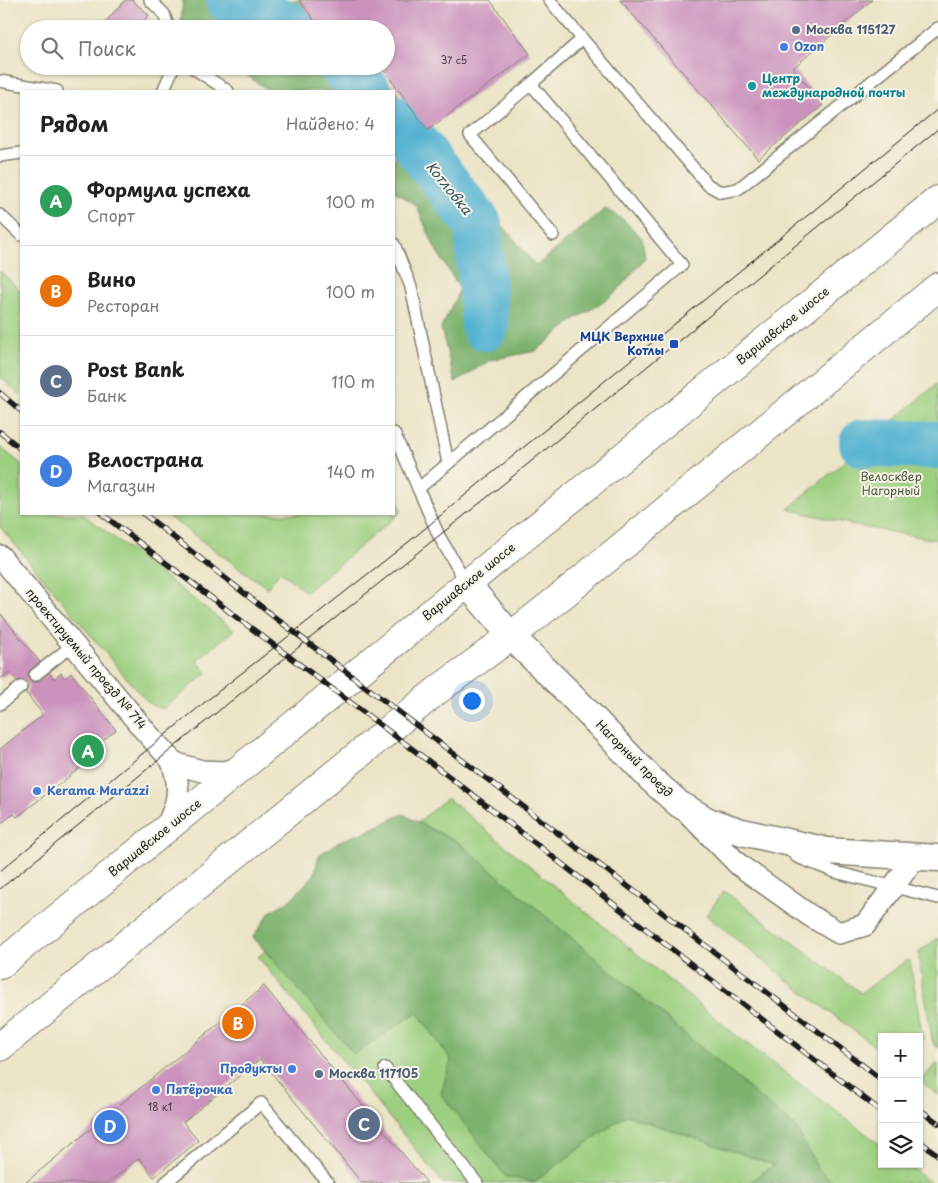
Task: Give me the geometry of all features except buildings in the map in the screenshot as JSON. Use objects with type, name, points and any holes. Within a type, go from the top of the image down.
[{"type":"main road","name":"Варшавское шоссе","points":[[0,964],[938,200]]},
{"type":"main road","points":[[0,1047],[439,689],[564,594],[938,287]]},
{"type":"street","name":"проектируемый проезд № 714","points":[[0,556],[172,761],[178,791],[175,810],[165,830]]},
{"type":"street","name":"Нагорный проезд","points":[[467,584],[511,636],[571,695],[651,779],[679,804],[708,821],[742,832],[827,851],[927,857]]},
{"type":"street","name":"проектируемый проезд № 714","points":[[172,761],[202,772],[223,772],[241,768]]},
{"type":"street","points":[[679,804],[740,866],[809,915],[839,933],[865,925],[894,887],[927,857]]},
{"type":"lane","points":[[150,0],[164,14],[166,20]]},
{"type":"lane","points":[[549,0],[708,185],[721,192],[738,189],[938,28]]},
{"type":"lane","points":[[553,235],[470,135],[582,39]]},
{"type":"lane","points":[[163,90],[170,75]]},
{"type":"lane","points":[[204,75],[226,90]]},
{"type":"lane","points":[[0,81],[51,90]]},
{"type":"lane","points":[[418,489],[682,265],[531,84]]},
{"type":"lane","points":[[0,156],[20,154]]},
{"type":"lane","points":[[0,215],[20,234]]},
{"type":"lane","points":[[395,247],[411,287],[448,463]]},
{"type":"lane","points":[[395,435],[439,536],[467,584]]},
{"type":"lane","points":[[35,675],[74,644]]},
{"type":"lane","points":[[0,704],[21,687]]},
{"type":"lane","points":[[780,840],[797,857],[835,872],[938,898]]},
{"type":"lane","points":[[385,1068],[476,1183]]},
{"type":"lane","points":[[165,1183],[261,1103],[328,1183]]},
{"type":"green space","points":[[183,0],[302,0],[315,20],[181,20]]},
{"type":"green space","points":[[247,75],[383,75],[395,90],[268,90]]},
{"type":"green space","points":[[395,90],[432,140],[536,266],[605,209],[624,220],[642,238],[645,258],[618,290],[602,303],[575,319],[536,351],[490,360],[455,383],[441,328],[460,289],[435,248],[416,205],[395,192]]},
{"type":"green space","points":[[0,271],[20,290],[20,394],[0,377]]},
{"type":"green space","name":"Велосквер Нагорный","points":[[938,383],[938,540],[862,527],[788,509]]},
{"type":"green space","points":[[0,447],[20,463],[20,515],[84,515],[234,630],[197,660],[207,673],[163,709],[151,705],[0,527]]},
{"type":"green space","points":[[395,488],[401,512],[306,592],[280,571],[267,588],[166,515],[395,515]]},
{"type":"green space","points":[[447,798],[742,1040],[878,1143],[878,1168],[911,1168],[931,1183],[443,1183],[258,957]]},
{"type":"green space","points":[[403,814],[458,842],[796,1128],[818,1169],[835,1183],[748,1183],[774,1165],[626,1115],[534,1182],[506,1177],[441,1094],[451,1060],[417,1012],[354,1054],[253,937],[270,912],[291,899],[314,875],[319,855],[342,840],[365,832]]},
{"type":"green space","points":[[724,891],[861,993],[907,960],[910,961],[922,1033],[878,1033],[878,1049],[787,980],[706,915]]},
{"type":"green space","points":[[938,938],[938,1048],[934,1045],[932,1039],[919,952]]},
{"type":"green space","points":[[936,1063],[938,1064],[938,1095],[923,1084],[923,1079]]},
{"type":"waterway","name":"Котловка","points":[[230,0],[275,20]]},
{"type":"waterway","name":"Котловка","points":[[351,75],[366,90]]},
{"type":"waterway","name":"Котловка","points":[[395,120],[478,224],[485,327]]},
{"type":"waterway","name":"Котловка","points":[[863,443],[938,445]]},
{"type":"tram line","points":[[0,871],[210,698],[411,540],[938,109]]},
{"type":"tram line","points":[[0,889],[221,709],[485,499],[938,129]]},
{"type":"railway","points":[[0,393],[20,410]]},
{"type":"railway","points":[[0,432],[20,448]]},
{"type":"railway","points":[[103,515],[451,778],[878,1109]]},
{"type":"railway","points":[[145,515],[273,616],[879,1078]]},
{"type":"railway","points":[[923,1112],[938,1123]]},
{"type":"railway","points":[[923,1144],[938,1155]]},
{"type":"place","name":"Москва 115127","points":[[796,30]]},
{"type":"place","name":"Ozon","points":[[784,47]]},
{"type":"place","name":"Центр международной почты","points":[[752,86]]},
{"type":"place","name":"МЦК Верхние Котлы","points":[[674,344]]},
{"type":"place","name":"Формула успеха","points":[[88,751]]},
{"type":"place","name":"Kerama Marazzi","points":[[37,791]]},
{"type":"place","name":"Вино","points":[[238,1023]]},
{"type":"place","name":"Продукты","points":[[292,1069]]},
{"type":"place","name":"Москва 117105","points":[[319,1074]]},
{"type":"place","name":"Пятёрочка","points":[[156,1090]]},
{"type":"place","name":"Post Bank","points":[[364,1124]]},
{"type":"place","name":"Велострана","points":[[110,1126]]}]
